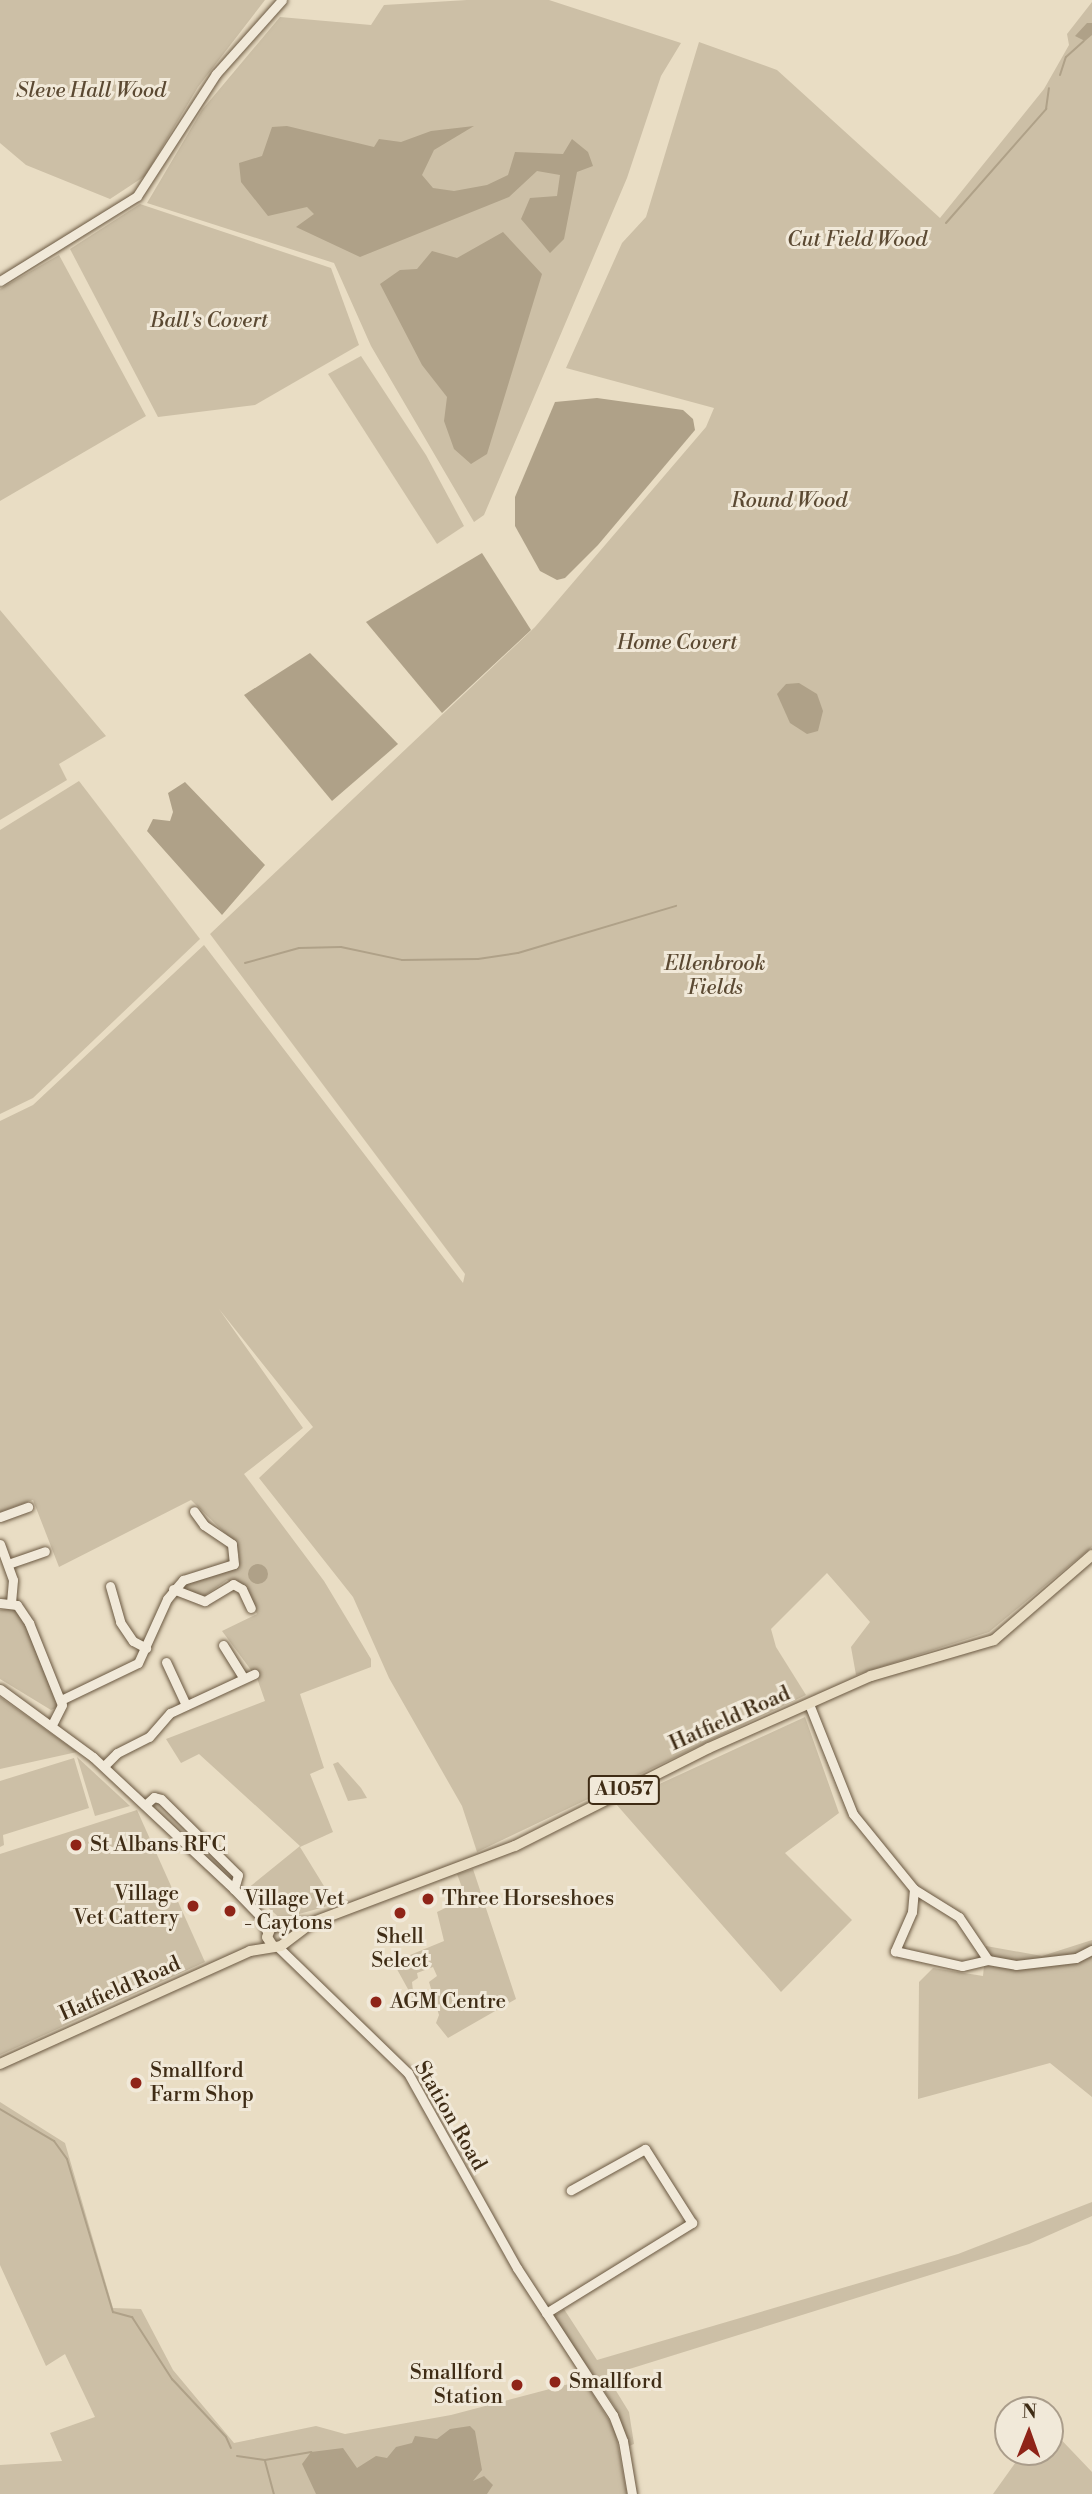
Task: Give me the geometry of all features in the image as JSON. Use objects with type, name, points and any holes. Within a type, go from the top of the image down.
[{"type":"main road","name":"Hatfield Road","points":[[0,2064],[256,1948],[281,1943],[311,1923],[515,1846],[709,1748],[871,1676],[994,1640],[1014,1627],[1092,1555]]},
{"type":"main road","name":"Hatfield Road","points":[[256,1948],[267,1933],[279,1925],[311,1923]]},
{"type":"main road","points":[[279,1925],[281,1943]]},
{"type":"main road","points":[[267,1933],[281,1943]]},
{"type":"street","points":[[0,281],[137,196],[216,74],[282,0]]},
{"type":"street","points":[[0,1517],[28,1507]]},
{"type":"street","points":[[61,1700],[131,1668],[146,1648],[173,1589],[187,1577],[226,1569],[236,1559],[232,1544],[204,1525],[194,1511]]},
{"type":"street","points":[[0,1544],[13,1585],[11,1603]]},
{"type":"street","points":[[8,1564],[45,1551]]},
{"type":"street","points":[[173,1589],[202,1601],[236,1585],[251,1608]]},
{"type":"street","points":[[110,1586],[120,1622],[133,1641],[146,1648]]},
{"type":"street","points":[[0,1603],[11,1603],[25,1614],[61,1700],[61,1711],[52,1726]]},
{"type":"street","points":[[223,1645],[242,1676]]},
{"type":"street","points":[[166,1662],[186,1705]]},
{"type":"street","points":[[104,1766],[186,1705],[242,1676],[254,1674]]},
{"type":"street","points":[[0,1689],[104,1766],[260,1916],[279,1925]]},
{"type":"street","points":[[809,1704],[853,1814],[914,1889],[959,1917],[988,1960]]},
{"type":"street","points":[[145,1805],[154,1797],[161,1800],[240,1876],[234,1889]]},
{"type":"street","points":[[914,1889],[912,1912],[895,1951],[962,1966],[988,1960],[1016,1965],[1076,1958],[1092,1950]]},
{"type":"street","points":[[260,1916],[267,1933]]},
{"type":"street","name":"Station Road","points":[[281,1943],[408,2073],[526,2283],[584,2366],[619,2428],[632,2494]]},
{"type":"street","points":[[545,2312],[692,2223],[645,2149],[571,2190]]},
{"type":"green space","name":"Sleve Hall Wood","points":[[0,0],[265,0],[198,87],[145,176],[110,199],[26,165],[0,143]]},
{"type":"green space","points":[[467,0],[549,0],[681,43],[661,76],[627,178],[484,515],[474,522],[371,346],[334,263],[147,203],[202,110],[280,17],[371,25],[384,5]]},
{"type":"green space","name":"Ellenbrook Fields","points":[[1092,2],[1092,1547],[989,1632],[856,1675],[851,1647],[870,1622],[827,1573],[771,1629],[776,1647],[806,1695],[477,1852],[462,1806],[389,1678],[353,1597],[259,1478],[313,1427],[219,1309],[303,1428],[244,1474],[324,1581],[371,1659],[371,1667],[300,1694],[324,1768],[310,1774],[333,1832],[300,1847],[335,1904],[281,1919],[247,1889],[300,1846],[199,1754],[181,1763],[166,1739],[265,1701],[257,1678],[222,1631],[257,1614],[243,1587],[227,1580],[204,1596],[182,1591],[186,1584],[206,1575],[235,1569],[239,1554],[232,1540],[191,1500],[59,1567],[33,1500],[0,1512],[0,1121],[33,1105],[204,945],[463,1283],[465,1274],[210,934],[535,627],[706,427],[714,408],[566,368],[622,243],[646,217],[699,42],[777,70],[940,218],[1044,89],[1069,45],[1067,34]]},
{"type":"green space","name":"Ball's Covert","points":[[140,204],[331,268],[359,345],[255,405],[158,417],[70,249]]},
{"type":"green space","points":[[59,255],[146,416],[0,501],[0,289]]},
{"type":"green space","points":[[361,356],[426,455],[464,526],[437,544],[328,374]]},
{"type":"green space","points":[[0,610],[106,736],[59,764],[67,780],[0,820]]},
{"type":"green space","points":[[79,781],[200,939],[33,1098],[0,1114],[0,830]]},
{"type":"green space","points":[[12,1609],[22,1615],[58,1707],[51,1710],[0,1679],[0,1610]]},
{"type":"green space","points":[[0,1697],[77,1752],[0,1769]]},
{"type":"green space","points":[[805,1717],[839,1813],[785,1853],[852,1920],[781,1992],[616,1804]]},
{"type":"green space","points":[[77,1757],[130,1806],[95,1816]]},
{"type":"green space","points":[[74,1758],[89,1808],[3,1835],[4,1845],[0,1847],[0,1781]]},
{"type":"green space","points":[[338,1762],[367,1798],[348,1801],[333,1764]]},
{"type":"green space","points":[[137,1810],[205,1962],[0,2055],[0,1854]]},
{"type":"green space","points":[[473,1869],[516,1999],[448,2038],[436,2023],[439,2015],[429,1982],[437,1976],[433,1967],[417,1973],[418,1978],[412,1982],[414,2000],[393,1962],[444,1941],[437,1912],[466,1898],[457,1874]]},
{"type":"green space","points":[[1092,1940],[1092,2097],[1050,2063],[918,2099],[919,1982],[933,1968],[983,1976],[986,1946],[1042,1956]]},
{"type":"green space","points":[[0,2102],[65,2143],[113,2308],[141,2309],[173,2370],[234,2443],[316,2426],[345,2434],[451,2415],[584,2380],[615,2430],[627,2494],[0,2494],[0,2465],[62,2461],[50,2433],[95,2417],[65,2354],[46,2366],[0,2265]]},
{"type":"green space","points":[[1092,2202],[1092,2216],[1029,2244],[607,2376],[629,2412],[634,2444],[629,2446],[615,2407],[553,2317],[564,2309],[597,2360],[958,2254]]},
{"type":"green space","points":[[1064,2443],[1092,2472],[1092,2494],[993,2494],[1013,2466],[1064,2466]]},
{"type":"shaded area","points":[[1087,23],[1092,23],[1092,35],[1085,41],[1075,36]]},
{"type":"shaded area","points":[[287,126],[374,147],[379,139],[401,142],[431,131],[474,126],[434,150],[422,175],[433,188],[454,191],[487,185],[508,175],[515,152],[563,154],[572,139],[588,152],[593,166],[577,172],[564,239],[550,253],[521,219],[530,198],[557,196],[560,175],[537,171],[509,197],[360,257],[296,227],[314,214],[307,207],[268,216],[241,182],[239,163],[262,156],[272,127]]},
{"type":"shaded area","points":[[503,232],[542,274],[487,454],[471,464],[454,449],[444,421],[447,397],[422,365],[380,284],[400,270],[417,269],[432,251],[457,258]]},
{"type":"shaded area","points":[[597,398],[683,410],[693,419],[695,430],[598,545],[565,578],[557,580],[540,571],[515,526],[515,497],[555,402]]},
{"type":"shaded area","points":[[482,553],[531,630],[442,713],[366,622]]},
{"type":"shaded area","points":[[310,653],[398,744],[332,801],[244,695]]},
{"type":"shaded area","points":[[799,683],[817,694],[823,711],[818,731],[807,734],[790,723],[777,694],[786,684]]},
{"type":"shaded area","points":[[185,782],[265,865],[222,915],[147,831],[153,819],[170,821],[173,812],[168,793]]},
{"type":"shaded area","points":[[258,1564],[265,1567],[268,1574],[265,1581],[258,1584],[251,1581],[248,1574],[251,1567]]},
{"type":"shaded area","points":[[470,2426],[475,2431],[482,2470],[473,2481],[484,2476],[493,2485],[487,2494],[316,2494],[302,2464],[311,2452],[343,2448],[357,2468],[376,2456],[387,2458],[396,2447],[412,2443],[415,2436],[437,2439],[450,2429]]},
{"type":"waterway","points":[[1060,75],[1066,57],[1084,41]]},
{"type":"waterway","points":[[946,223],[1046,109],[1049,88]]},
{"type":"waterway","points":[[245,963],[299,948],[341,947],[402,960],[478,959],[518,953],[676,906]]},
{"type":"waterway","points":[[0,2109],[54,2141],[67,2159],[113,2312],[132,2317],[172,2379],[226,2437],[231,2448]]},
{"type":"waterway","points":[[237,2456],[265,2460],[311,2452]]},
{"type":"waterway","points":[[265,2461],[274,2494]]},
{"type":"place","name":"St Albans RFC","points":[[76,1845]]},
{"type":"place","name":"Three Horseshoes","points":[[428,1899]]},
{"type":"place","name":"Village Vet Cattery","points":[[193,1906]]},
{"type":"place","name":"Village Vet - Caytons","points":[[230,1911]]},
{"type":"place","name":"Shell Select","points":[[400,1913]]},
{"type":"place","name":"AGM Centre","points":[[376,2002]]},
{"type":"place","name":"Smallford Farm Shop","points":[[136,2083]]},
{"type":"place","name":"Smallford","points":[[555,2382]]},
{"type":"place","name":"Smallford Station","points":[[517,2385]]},
{"type":"park label","name":"Cut Field Wood","points":[[857,240]]},
{"type":"park label","name":"Round Wood","points":[[789,501]]},
{"type":"park label","name":"Home Covert","points":[[677,643]]}]
